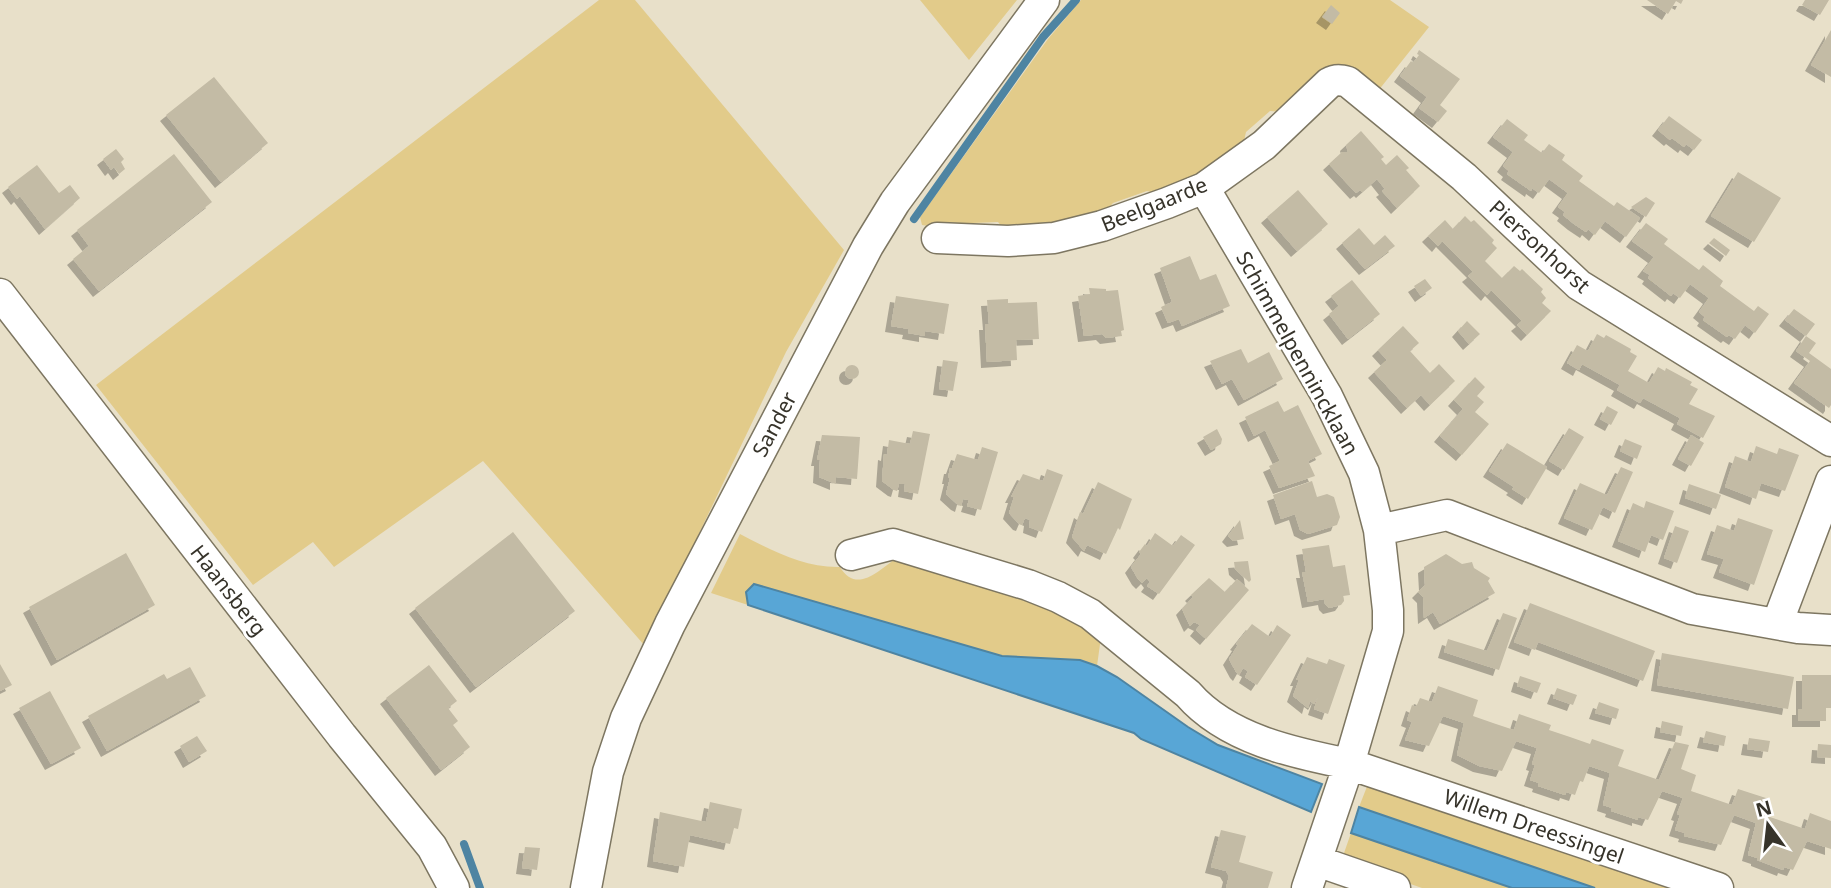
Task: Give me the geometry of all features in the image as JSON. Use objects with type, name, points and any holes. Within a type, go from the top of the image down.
[{"type":"street","name":"Sander","points":[[586,888],[612,761],[626,718],[682,599],[868,246],[895,202],[1044,0]]},
{"type":"street","name":"Beelgaarde","points":[[937,238],[1008,241],[1054,239],[1102,226],[1204,188],[1264,145],[1324,87],[1335,80]]},
{"type":"street","name":"Piersonhorst","points":[[1335,80],[1348,82],[1464,177],[1579,285],[1831,441]]},
{"type":"street","name":"Schimmelpennincklaan","points":[[1204,188],[1327,397],[1364,473],[1379,530],[1388,631],[1349,764],[1312,875]]},
{"type":"street","name":"Haansberg","points":[[0,294],[334,726],[432,847],[454,888]]},
{"type":"street","points":[[1777,624],[1831,481]]},
{"type":"street","points":[[1379,530],[1447,515],[1692,609],[1777,624],[1831,630]]},
{"type":"street","name":"Willem Dreessingel","points":[[851,555],[892,544],[1028,585],[1090,614],[1213,717],[1250,735],[1294,753],[1349,764],[1718,888]]},
{"type":"street","points":[[1312,875],[1395,888]]},
{"type":"shaded area","points":[[599,0],[635,0],[844,250],[786,352],[645,646],[483,461],[334,567],[313,542],[253,585],[96,385]]},
{"type":"shaded area","points":[[920,0],[1017,0],[969,60]]},
{"type":"shaded area","points":[[1081,0],[1390,0],[1429,27],[1378,91],[1345,71],[1282,112],[1270,111],[1246,132],[1242,150],[1163,195],[1147,191],[1113,203],[1101,217],[1007,233],[998,222],[972,223],[959,231],[922,225],[920,217],[1048,39]]},
{"type":"shaded area","points":[[740,534],[801,561],[840,567],[853,579],[875,574],[896,558],[1027,594],[1101,637],[1097,666],[1080,660],[1002,656],[754,585],[746,592],[748,605],[711,593]]},
{"type":"shaded area","points":[[1368,784],[1684,888],[1595,888],[1359,807]]},
{"type":"shaded area","points":[[1351,833],[1512,888],[1422,888],[1344,861],[1339,854],[1344,853]]},
{"type":"water","points":[[754,584],[1002,656],[1080,660],[1117,677],[1218,745],[1322,784],[1311,812],[1141,739],[1134,733],[748,605],[746,592]]},
{"type":"water","points":[[1359,807],[1595,888],[1512,888],[1351,833]]},
{"type":"building","points":[[1647,0],[1683,0],[1681,4],[1676,1],[1668,14]]},
{"type":"building","points":[[1805,0],[1829,0],[1820,15],[1802,5]]},
{"type":"building","points":[[1331,5],[1340,13],[1332,24],[1322,17]]},
{"type":"building","points":[[1831,30],[1831,77],[1811,65]]},
{"type":"building","points":[[1419,50],[1460,79],[1440,105],[1447,111],[1438,122],[1419,108],[1427,97],[1400,76],[1419,55]]},
{"type":"building","points":[[214,77],[268,143],[221,182],[166,115]]},
{"type":"building","points":[[1669,116],[1702,140],[1694,150],[1686,144],[1684,147],[1672,138],[1670,140],[1658,130]]},
{"type":"building","points":[[1507,119],[1528,135],[1524,140],[1542,153],[1549,144],[1565,155],[1562,160],[1583,176],[1579,181],[1614,206],[1617,202],[1640,218],[1626,237],[1605,221],[1595,235],[1574,224],[1558,207],[1568,193],[1549,179],[1539,193],[1532,188],[1531,191],[1507,174],[1509,171],[1503,166],[1513,152],[1493,137]]},
{"type":"building","points":[[1361,131],[1384,157],[1381,159],[1386,165],[1397,155],[1420,186],[1397,208],[1382,191],[1385,189],[1377,179],[1362,192],[1360,190],[1356,193],[1329,164],[1342,152],[1348,152],[1346,145]]},
{"type":"building","points":[[116,149],[124,159],[121,162],[125,169],[119,174],[114,167],[111,170],[103,159]]},
{"type":"building","points":[[174,154],[212,202],[99,291],[73,259],[89,246],[77,230]]},
{"type":"building","points":[[37,165],[59,193],[70,185],[80,198],[45,229],[20,196],[17,199],[8,187]]},
{"type":"building","points":[[1738,172],[1781,198],[1754,242],[1711,216]]},
{"type":"building","points":[[1298,190],[1328,224],[1297,251],[1267,217]]},
{"type":"building","points":[[1646,197],[1655,203],[1646,217],[1631,207]]},
{"type":"building","points":[[1465,216],[1471,222],[1474,220],[1494,240],[1492,243],[1497,248],[1485,261],[1502,278],[1514,266],[1520,271],[1522,269],[1543,289],[1541,292],[1546,298],[1542,303],[1551,311],[1527,335],[1517,325],[1522,321],[1491,290],[1487,295],[1468,276],[1473,272],[1442,241],[1438,246],[1428,236],[1445,220],[1453,229]]},
{"type":"building","points":[[1646,223],[1668,239],[1664,244],[1699,270],[1703,265],[1723,281],[1720,286],[1754,311],[1758,306],[1769,314],[1755,333],[1745,325],[1735,339],[1729,335],[1727,337],[1703,320],[1705,317],[1699,312],[1709,298],[1690,284],[1680,298],[1673,293],[1671,296],[1648,278],[1650,275],[1643,271],[1654,257],[1632,241]]},
{"type":"building","points":[[1359,228],[1374,245],[1385,235],[1395,246],[1365,269],[1342,243]]},
{"type":"building","points":[[1714,238],[1730,250],[1726,256],[1709,243]]},
{"type":"building","points":[[1190,256],[1200,280],[1216,274],[1230,306],[1182,326],[1179,319],[1168,323],[1161,307],[1172,302],[1160,268]]},
{"type":"building","points":[[1425,279],[1432,288],[1421,296],[1414,286]]},
{"type":"building","points":[[1352,280],[1380,314],[1348,339],[1329,314],[1339,306],[1331,296]]},
{"type":"building","points":[[1089,288],[1118,290],[1124,330],[1121,331],[1122,336],[1084,336],[1078,296],[1090,294]]},
{"type":"building","points":[[896,296],[949,304],[944,334],[925,331],[925,336],[908,333],[909,329],[891,326]]},
{"type":"building","points":[[1008,299],[1008,303],[1037,302],[1039,339],[1016,340],[1017,360],[987,362],[987,300]]},
{"type":"building","points":[[1794,309],[1815,324],[1806,336],[1785,320]]},
{"type":"building","points":[[1467,321],[1480,334],[1469,344],[1458,331]]},
{"type":"building","points":[[1403,326],[1419,343],[1410,351],[1430,373],[1439,364],[1455,381],[1430,405],[1421,395],[1407,408],[1374,372],[1387,360],[1378,350]]},
{"type":"building","points":[[1597,334],[1604,338],[1606,335],[1631,349],[1630,352],[1637,356],[1628,371],[1649,383],[1658,367],[1665,371],[1666,368],[1692,382],[1690,385],[1698,389],[1689,404],[1715,416],[1703,438],[1677,424],[1680,418],[1643,398],[1640,403],[1617,390],[1620,385],[1582,364],[1579,370],[1567,363],[1577,345],[1588,351]]},
{"type":"building","points":[[1806,336],[1816,343],[1809,353],[1831,369],[1829,408],[1794,383],[1810,361],[1796,351]]},
{"type":"building","points":[[1241,349],[1248,363],[1269,352],[1283,379],[1244,400],[1232,379],[1222,384],[1210,361]]},
{"type":"building","points":[[943,360],[958,362],[953,391],[939,389]]},
{"type":"building","points":[[852,365],[857,367],[857,377],[852,379],[847,377],[845,372],[847,367]]},
{"type":"building","points":[[1475,377],[1485,387],[1477,396],[1484,402],[1475,412],[1489,424],[1462,455],[1440,436],[1463,409],[1454,400]]},
{"type":"building","points":[[1278,401],[1284,412],[1298,405],[1322,454],[1308,461],[1315,476],[1279,488],[1269,466],[1280,461],[1265,430],[1254,436],[1245,417]]},
{"type":"building","points":[[1607,406],[1618,412],[1611,425],[1600,419]]},
{"type":"building","points":[[1569,428],[1584,437],[1564,470],[1549,461]]},
{"type":"building","points":[[1217,429],[1222,439],[1221,444],[1211,450],[1203,437]]},
{"type":"building","points":[[913,431],[930,434],[918,494],[904,491],[905,484],[899,484],[897,491],[882,481],[884,454],[887,455],[889,440],[910,444]]},
{"type":"building","points":[[822,435],[860,437],[857,479],[836,477],[836,484],[819,477],[820,460],[817,460]]},
{"type":"building","points":[[1691,435],[1704,443],[1691,466],[1678,459]]},
{"type":"building","points":[[1625,439],[1642,446],[1637,459],[1620,451]]},
{"type":"building","points":[[1507,443],[1547,467],[1528,499],[1489,471]]},
{"type":"building","points":[[1756,446],[1777,454],[1779,448],[1799,455],[1785,491],[1761,483],[1756,499],[1725,487],[1735,456],[1751,462]]},
{"type":"building","points":[[982,447],[998,452],[981,510],[967,506],[969,500],[963,499],[961,506],[946,494],[950,468],[957,454],[978,460]]},
{"type":"building","points":[[1621,467],[1633,472],[1615,513],[1603,507],[1592,530],[1564,518],[1580,483],[1607,495]]},
{"type":"building","points":[[1047,469],[1063,475],[1042,532],[1029,527],[1030,520],[1025,518],[1022,525],[1019,524],[1009,513],[1014,497],[1011,497],[1023,474],[1043,481]]},
{"type":"building","points":[[1312,481],[1317,497],[1327,494],[1334,497],[1340,517],[1337,525],[1308,534],[1300,530],[1295,514],[1281,519],[1273,495]]},
{"type":"building","points":[[1098,482],[1132,499],[1120,530],[1118,528],[1106,554],[1087,545],[1084,551],[1072,537],[1080,512],[1083,514]]},
{"type":"building","points":[[1689,484],[1721,495],[1716,509],[1685,498]]},
{"type":"building","points":[[1646,501],[1674,511],[1663,540],[1651,535],[1645,552],[1618,541],[1633,503],[1644,508]]},
{"type":"building","points":[[1738,518],[1773,530],[1754,585],[1719,572],[1724,559],[1707,554],[1717,525],[1734,531]]},
{"type":"building","points":[[1240,520],[1244,539],[1233,541],[1228,536]]},
{"type":"building","points":[[1675,526],[1689,531],[1677,563],[1664,558]]},
{"type":"building","points":[[513,532],[575,611],[476,687],[415,608]]},
{"type":"building","points":[[1155,533],[1173,546],[1181,535],[1195,545],[1159,594],[1147,586],[1150,582],[1147,578],[1142,583],[1131,567],[1141,554],[1139,552],[1145,544],[1147,546]]},
{"type":"building","points":[[1329,545],[1333,567],[1345,565],[1350,595],[1343,596],[1341,605],[1329,608],[1324,599],[1308,602],[1302,572],[1306,572],[1302,549]]},
{"type":"building","points":[[126,553],[155,605],[57,660],[29,607]]},
{"type":"building","points":[[1446,554],[1462,564],[1472,562],[1474,568],[1490,578],[1488,581],[1495,593],[1440,624],[1433,612],[1424,618],[1423,597],[1418,592],[1425,585],[1424,567]]},
{"type":"building","points":[[1248,561],[1249,582],[1235,569],[1234,562]]},
{"type":"building","points":[[1209,578],[1225,592],[1237,579],[1249,590],[1206,639],[1196,630],[1200,625],[1194,622],[1190,626],[1182,609],[1193,597],[1191,595]]},
{"type":"building","points":[[1530,603],[1655,651],[1643,681],[1538,642],[1535,650],[1514,642]]},
{"type":"building","points":[[1503,613],[1517,618],[1499,670],[1444,652],[1448,639],[1487,651]]},
{"type":"building","points":[[1252,624],[1270,637],[1277,625],[1291,635],[1257,685],[1245,677],[1248,671],[1243,668],[1239,675],[1229,659],[1238,645],[1236,644]]},
{"type":"building","points":[[1662,653],[1794,677],[1788,709],[1657,685]]},
{"type":"building","points":[[1307,657],[1327,664],[1329,659],[1345,665],[1328,714],[1314,709],[1318,697],[1314,704],[1310,701],[1308,708],[1293,696],[1299,680],[1296,680]]},
{"type":"building","points":[[0,664],[12,685],[0,691]]},
{"type":"building","points":[[429,665],[457,701],[448,708],[458,721],[453,725],[470,747],[441,770],[386,698]]},
{"type":"building","points":[[190,667],[206,696],[107,751],[88,716],[164,674],[167,679]]},
{"type":"building","points":[[1802,675],[1831,675],[1831,708],[1826,708],[1826,721],[1798,721],[1798,709],[1802,709]]},
{"type":"building","points":[[1520,676],[1541,683],[1537,693],[1517,686]]},
{"type":"building","points":[[1438,686],[1478,700],[1473,716],[1514,730],[1519,714],[1551,725],[1549,730],[1590,744],[1592,739],[1624,750],[1618,766],[1659,780],[1675,742],[1689,745],[1681,769],[1696,775],[1691,791],[1732,805],[1738,789],[1769,799],[1764,815],[1805,829],[1810,813],[1831,821],[1831,849],[1807,841],[1793,870],[1784,867],[1783,870],[1748,855],[1756,823],[1734,815],[1721,845],[1684,836],[1685,833],[1675,830],[1683,798],[1662,791],[1648,820],[1638,817],[1638,820],[1611,811],[1612,808],[1603,805],[1610,773],[1589,766],[1575,795],[1566,792],[1565,795],[1538,786],[1539,783],[1530,780],[1537,748],[1516,741],[1502,771],[1479,766],[1457,755],[1464,723],[1443,716],[1429,746],[1405,740],[1412,722],[1407,720],[1412,705],[1416,707],[1420,698],[1432,702]]},
{"type":"building","points":[[1557,688],[1577,695],[1573,705],[1553,698]]},
{"type":"building","points":[[50,691],[81,748],[51,764],[19,708]]},
{"type":"building","points":[[1599,702],[1619,709],[1616,719],[1595,713]]},
{"type":"building","points":[[1662,721],[1683,726],[1681,736],[1660,732]]},
{"type":"building","points":[[1706,731],[1726,736],[1724,746],[1703,742]]},
{"type":"building","points":[[197,736],[207,751],[189,762],[180,746]]},
{"type":"building","points":[[1749,738],[1770,741],[1768,752],[1747,749]]},
{"type":"building","points":[[1818,744],[1831,745],[1831,758],[1817,757]]},
{"type":"building","points":[[710,802],[742,809],[738,829],[734,828],[730,844],[690,835],[684,867],[653,861],[660,812],[706,822]]},
{"type":"building","points":[[1221,830],[1246,836],[1239,862],[1273,872],[1268,888],[1226,888],[1229,876],[1226,871],[1211,867]]},
{"type":"building","points":[[525,847],[540,848],[537,870],[522,868]]},
{"type":"waterway","points":[[914,219],[1043,37],[1076,0]]},
{"type":"waterway","points":[[464,844],[480,888]]}]
